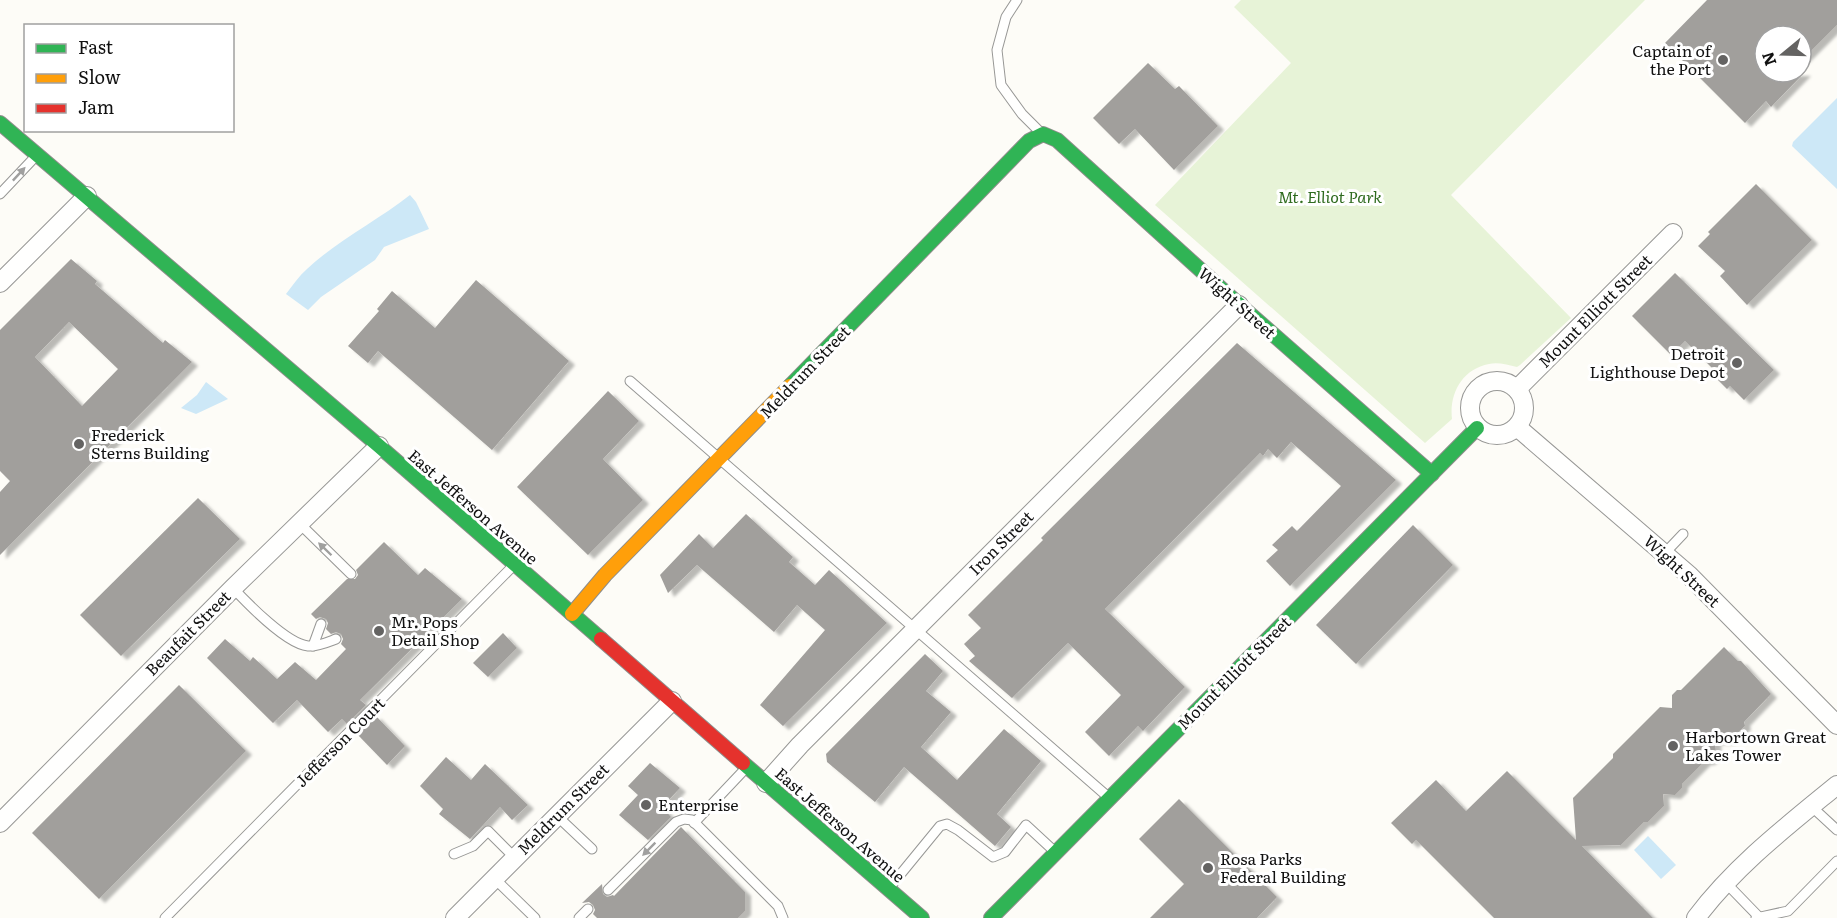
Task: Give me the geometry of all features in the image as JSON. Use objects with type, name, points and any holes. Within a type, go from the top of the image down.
[{"type":"street","name":"East Jefferson Avenue","points":[[0,123],[379,446],[922,918]]},
{"type":"street","name":"Wight Street","points":[[1043,134],[1057,140],[1239,305],[1432,474]]},
{"type":"street","name":"Meldrum Street","points":[[572,614],[605,575],[1029,141],[1043,134]]},
{"type":"street","points":[[0,283],[87,196]]},
{"type":"street","name":"Mount Elliott Street","points":[[1516,389],[1672,233]]},
{"type":"street","name":"Iron Street","points":[[766,783],[1239,305]]},
{"type":"street","points":[[1502,381],[1516,389],[1524,404],[1524,412],[1517,427],[1505,435],[1497,436],[1477,428],[1472,421],[1470,403],[1478,388],[1485,383],[1502,381]]},
{"type":"street","name":"Wight Street","points":[[1517,427],[1689,575],[1837,725]]},
{"type":"street","name":"Mount Elliott Street","points":[[991,918],[1477,428]]},
{"type":"street","name":"Beaufait Street","points":[[0,824],[233,588],[379,446]]},
{"type":"street","name":"Meldrum Street","points":[[455,918],[672,701]]},
{"type":"street","points":[[1696,918],[1743,864],[1837,785]]},
{"type":"lane","points":[[1017,0],[1006,17],[996,50],[1001,85],[1022,114],[1043,134]]},
{"type":"lane","points":[[0,194],[38,154]]},
{"type":"lane","points":[[630,381],[1109,798]]},
{"type":"lane","points":[[299,523],[351,574]]},
{"type":"lane","points":[[1665,554],[1683,534]]},
{"type":"lane","name":"Jefferson Court","points":[[165,918],[514,564]]},
{"type":"lane","points":[[233,588],[282,632],[306,646],[336,639]]},
{"type":"lane","points":[[313,646],[321,624]]},
{"type":"lane","points":[[694,823],[747,766]]},
{"type":"lane","points":[[1811,806],[1837,830]]},
{"type":"lane","points":[[557,816],[592,849]]},
{"type":"lane","points":[[608,890],[676,822],[684,819],[694,823],[778,906],[783,918]]},
{"type":"lane","points":[[889,889],[940,826],[947,824],[993,857],[1005,852],[1026,825],[1055,852]]},
{"type":"lane","points":[[454,854],[473,846],[488,831],[515,858]]},
{"type":"lane","points":[[1725,882],[1757,917],[1788,911],[1837,861]]},
{"type":"lane","points":[[494,878],[535,918]]},
{"type":"lane","points":[[579,918],[588,909]]},
{"type":"green space","name":"Mt. Elliot Park","points":[[1241,0],[1645,0],[1451,195],[1571,318],[1517,367],[1492,363],[1471,371],[1455,392],[1452,419],[1425,443],[1155,205],[1291,63],[1234,7]]},
{"type":"water","points":[[1837,98],[1837,189],[1792,146],[1793,142]]},
{"type":"water","points":[[410,195],[416,202],[429,229],[384,247],[375,260],[321,297],[308,310],[286,294],[301,275],[319,259]]},
{"type":"water","points":[[206,382],[228,399],[196,414],[181,408],[197,395]]},
{"type":"water","points":[[1648,836],[1676,865],[1661,879],[1634,850]]},
{"type":"building","name":"Captain of the Port","points":[[1707,0],[1837,0],[1837,25],[1813,49],[1813,24],[1753,24],[1753,84],[1793,84],[1771,107],[1766,101],[1745,123],[1665,43]]},
{"type":"building","points":[[1148,63],[1175,89],[1179,86],[1218,126],[1174,170],[1135,129],[1119,144],[1093,118]]},
{"type":"building","points":[[1756,184],[1812,240],[1747,305],[1720,276],[1725,271],[1698,246],[1710,234],[1708,232]]},
{"type":"building","name":"Frederick Sterns Building","points":[[71,259],[97,281],[95,284],[163,343],[165,340],[192,362],[0,555],[0,492],[10,481],[0,471],[0,330]],"holes":[[[69,322],[118,369],[82,406],[35,357]]]},
{"type":"building","points":[[1675,273],[1774,370],[1744,400],[1730,386],[1727,389],[1713,375],[1716,372],[1685,341],[1671,355],[1632,316]]},
{"type":"building","points":[[476,280],[569,361],[492,450],[378,351],[368,363],[348,346],[379,311],[377,309],[392,291],[435,328]]},
{"type":"building","points":[[1237,343],[1396,480],[1290,586],[1266,561],[1278,550],[1272,545],[1292,526],[1297,531],[1341,486],[1291,442],[1277,458],[1268,449],[1263,456],[1260,453],[1105,609],[1185,687],[1143,731],[1138,726],[1109,756],[1085,732],[1121,695],[1068,643],[1012,698],[969,661],[975,656],[964,644],[981,628],[968,615],[1043,540],[1041,538]]},
{"type":"building","points":[[608,391],[639,421],[603,459],[643,500],[588,555],[517,487]]},
{"type":"building","points":[[198,498],[240,539],[121,656],[80,615]]},
{"type":"building","points":[[746,514],[793,557],[789,562],[815,585],[829,570],[887,623],[783,726],[760,705],[825,630],[797,605],[774,632],[697,565],[668,593],[660,575],[699,534],[713,548]]},
{"type":"building","points":[[1413,525],[1453,565],[1356,664],[1316,625]]},
{"type":"building","name":"Mr. Pops Detail Shop","points":[[384,542],[418,575],[425,568],[462,599],[360,700],[366,705],[347,724],[342,719],[328,732],[297,700],[273,723],[207,658],[225,639],[250,661],[253,657],[277,679],[295,662],[316,680],[346,649],[341,644],[343,639],[341,634],[336,632],[331,634],[326,629],[328,623],[326,619],[320,617],[316,619],[311,614],[347,579],[355,579],[358,575],[356,570]]},
{"type":"building","points":[[503,633],[517,648],[488,677],[473,663]]},
{"type":"building","points":[[1724,647],[1738,661],[1741,661],[1771,694],[1744,722],[1745,726],[1729,741],[1715,741],[1716,754],[1709,761],[1705,761],[1682,784],[1682,788],[1675,795],[1663,794],[1664,806],[1621,845],[1582,846],[1653,918],[1494,918],[1416,840],[1412,844],[1391,823],[1436,780],[1466,811],[1507,771],[1576,840],[1573,798],[1660,707],[1672,708],[1672,695],[1677,690],[1681,690]]},
{"type":"building","points":[[925,654],[943,671],[926,691],[951,712],[921,747],[957,780],[1004,729],[1041,761],[997,814],[1011,827],[995,846],[904,767],[875,802],[827,762],[826,754]]},
{"type":"building","points":[[179,685],[246,751],[99,899],[32,833]]},
{"type":"building","points":[[375,715],[405,746],[387,765],[357,734]]},
{"type":"building","points":[[446,757],[471,780],[485,764],[528,805],[512,820],[500,807],[470,839],[439,814],[443,809],[420,786]]},
{"type":"building","name":"Enterprise","points":[[650,763],[680,788],[662,807],[671,817],[648,840],[619,815],[638,795],[628,786]]},
{"type":"building","name":"Rosa Parks Federal Building","points":[[1179,799],[1277,897],[1257,918],[1150,918],[1184,884],[1139,839]]},
{"type":"building","points":[[681,827],[745,892],[745,911],[738,918],[597,918],[593,914],[595,910],[593,905],[589,902],[582,903],[602,884],[603,894],[607,897],[614,896]]},
{"type":"traffic: fast","points":[[0,123],[379,446],[601,639]]},
{"type":"traffic: fast","points":[[790,386],[1029,141],[1043,134],[1057,140],[1226,293],[1432,474]]},
{"type":"traffic: fast","points":[[991,918],[1477,428]]},
{"type":"traffic: fast","points":[[743,763],[922,918]]},
{"type":"traffic: slow","points":[[572,614],[605,575],[790,386]]},
{"type":"traffic: jam","points":[[601,639],[743,763]]},
{"type":"place","name":"Captain of the Port","points":[[1723,60]]},
{"type":"place","name":"Detroit Lighthouse Depot","points":[[1737,363]]},
{"type":"place","name":"Frederick Sterns Building","points":[[79,444]]},
{"type":"place","name":"Mr. Pops Detail Shop","points":[[379,631]]},
{"type":"place","name":"Harbortown Great Lakes Tower","points":[[1673,746]]},
{"type":"place","name":"Enterprise","points":[[646,805]]},
{"type":"place","name":"Rosa Parks Federal Building","points":[[1208,868]]}]
